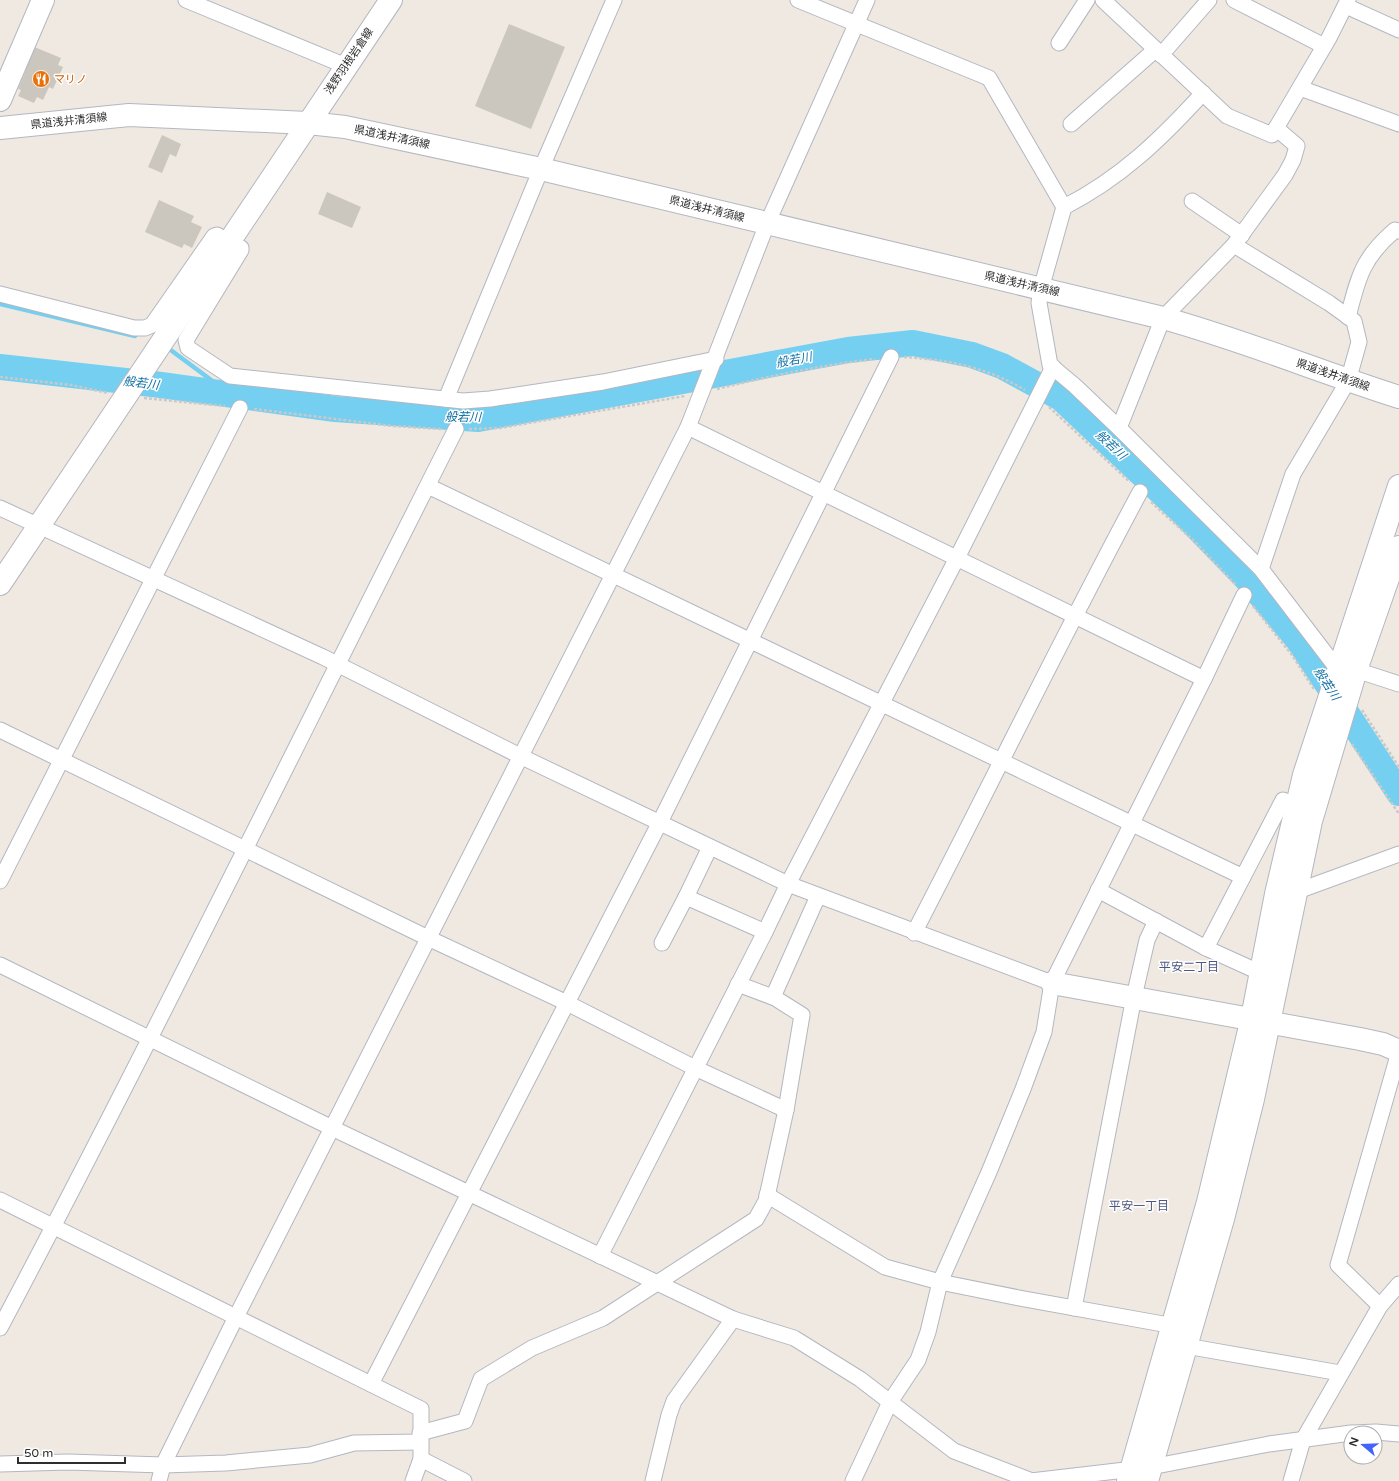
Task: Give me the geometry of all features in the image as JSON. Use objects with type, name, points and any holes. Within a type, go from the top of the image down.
[{"type":"street","points":[[0,100],[43,0]]},
{"type":"street","points":[[186,0],[346,66]]},
{"type":"street","name":"浅野羽根岩倉線","points":[[0,584],[391,0]]},
{"type":"street","points":[[446,399],[541,169],[614,0]]},
{"type":"street","points":[[798,0],[989,78],[1064,207],[1041,289],[1039,303],[1050,365],[1075,386],[1119,428],[1261,569],[1346,681],[1399,684]]},
{"type":"street","points":[[159,1481],[163,1465],[236,1317],[428,938],[522,757],[688,427],[716,359],[767,224],[867,0]]},
{"type":"street","points":[[1059,43],[1087,0]]},
{"type":"street","points":[[1103,0],[1227,116],[1272,135],[1324,46],[1347,3],[1399,30]]},
{"type":"street","points":[[1234,0],[1324,46]]},
{"type":"street","points":[[1071,124],[1158,52],[1201,2]]},
{"type":"street","points":[[1300,88],[1399,124]]},
{"type":"street","points":[[1064,207],[1085,197],[1131,165],[1172,127],[1203,93]]},
{"type":"street","name":"県道浅井清須線","points":[[0,128],[129,115],[308,122],[345,127],[541,169],[1163,318],[1217,333],[1348,381],[1399,397]]},
{"type":"street","points":[[1119,428],[1163,318],[1238,240],[1285,175],[1293,160],[1297,146],[1276,128]]},
{"type":"street","points":[[1192,201],[1238,240],[1354,321],[1359,342],[1348,381],[1293,474],[1261,569]]},
{"type":"street","points":[[1348,316],[1364,264],[1379,244],[1395,230],[1399,231]]},
{"type":"street","points":[[0,294],[134,328],[145,328],[152,325],[214,236],[217,235],[241,248],[241,250],[186,340],[188,348],[230,376],[463,401],[497,398],[602,382],[716,359]]},
{"type":"street","points":[[371,1384],[660,822],[891,357]]},
{"type":"street","points":[[600,1256],[788,884],[957,558],[1053,367]]},
{"type":"street","points":[[0,881],[240,408]]},
{"type":"street","points":[[688,427],[1204,679]]},
{"type":"street","points":[[0,1328],[151,1038],[456,429]]},
{"type":"street","points":[[428,486],[1243,877]]},
{"type":"street","points":[[1140,1474],[1174,1326],[1208,1202],[1261,1020],[1295,892],[1311,821],[1338,727],[1346,681],[1399,486]]},
{"type":"street","points":[[914,933],[1002,762],[1074,616],[1140,492]]},
{"type":"street","points":[[0,508],[337,664],[522,757],[788,884],[818,896],[914,933],[1052,983],[1366,1040],[1383,1044],[1399,1052],[1338,1265],[1380,1306]]},
{"type":"street","points":[[1140,1474],[1186,1346],[1223,1219],[1253,1100],[1261,1020],[1261,973],[1276,894],[1304,776],[1328,704],[1346,681],[1399,547]]},
{"type":"street","points":[[852,1481],[890,1402],[918,1360],[928,1332],[940,1282],[1023,1090],[1044,1032],[1052,983],[1204,679],[1244,595]]},
{"type":"street","points":[[0,730],[428,938],[567,1003],[695,1068],[786,1110]]},
{"type":"street","points":[[1206,948],[1283,800],[1297,805]]},
{"type":"street","points":[[662,943],[710,847]]},
{"type":"street","points":[[1295,892],[1399,854]]},
{"type":"street","points":[[1098,890],[1206,948],[1261,973]]},
{"type":"street","points":[[773,997],[818,896]]},
{"type":"street","points":[[686,897],[765,932]]},
{"type":"street","points":[[1074,1308],[1134,997],[1147,940],[1156,921]]},
{"type":"street","points":[[0,965],[332,1128],[658,1284],[733,1319],[794,1338],[860,1379],[954,1450],[1032,1481],[1140,1474],[1269,1444],[1343,1434]]},
{"type":"street","points":[[1,1468],[68,1462],[163,1465],[275,1459],[310,1454],[354,1443],[420,1437],[465,1421],[481,1379],[532,1348],[603,1318],[658,1284],[756,1218],[766,1201],[786,1110],[802,1015],[773,997],[738,984]]},
{"type":"street","points":[[767,1195],[885,1267],[940,1282],[1174,1326]]},
{"type":"street","points":[[0,1200],[421,1409],[421,1459],[413,1481]]},
{"type":"street","points":[[1291,1481],[1303,1440],[1340,1373],[1380,1306],[1399,1284]]},
{"type":"street","points":[[653,1481],[669,1415],[674,1401],[733,1319]]},
{"type":"street","points":[[1186,1346],[1340,1373]]},
{"type":"street","points":[[1383,1433],[1399,1434]]},
{"type":"street","points":[[421,1459],[464,1481]]},
{"type":"path","points":[[1346,681],[1399,767]]},
{"type":"path","points":[[1338,727],[1351,743],[1399,814]]},
{"type":"building","points":[[509,24],[565,47],[531,129],[475,106]]},
{"type":"building","points":[[32,46],[61,58],[58,65],[63,67],[53,89],[49,87],[43,100],[37,97],[34,103],[18,96],[21,90],[18,89],[26,70],[23,68]]},
{"type":"building","points":[[162,135],[181,144],[176,157],[170,154],[162,173],[148,167]]},
{"type":"building","points":[[327,192],[361,207],[352,228],[318,214]]},
{"type":"building","points":[[159,200],[194,216],[191,222],[202,227],[192,248],[184,244],[182,248],[145,232]]},
{"type":"waterway","points":[[0,304],[135,336]]},
{"type":"waterway","name":"般若川","points":[[0,367],[161,385],[335,409],[478,419],[848,350],[913,343],[972,355],[1002,366],[1061,398],[1180,510],[1246,578],[1299,641],[1399,793]]},
{"type":"waterway","points":[[172,351],[230,394]]},
{"type":"place","name":"マリノ","points":[[41,79]]},
{"type":"district","name":"平安二丁目","points":[[1189,967]]},
{"type":"district","name":"平安一丁目","points":[[1139,1206]]}]
